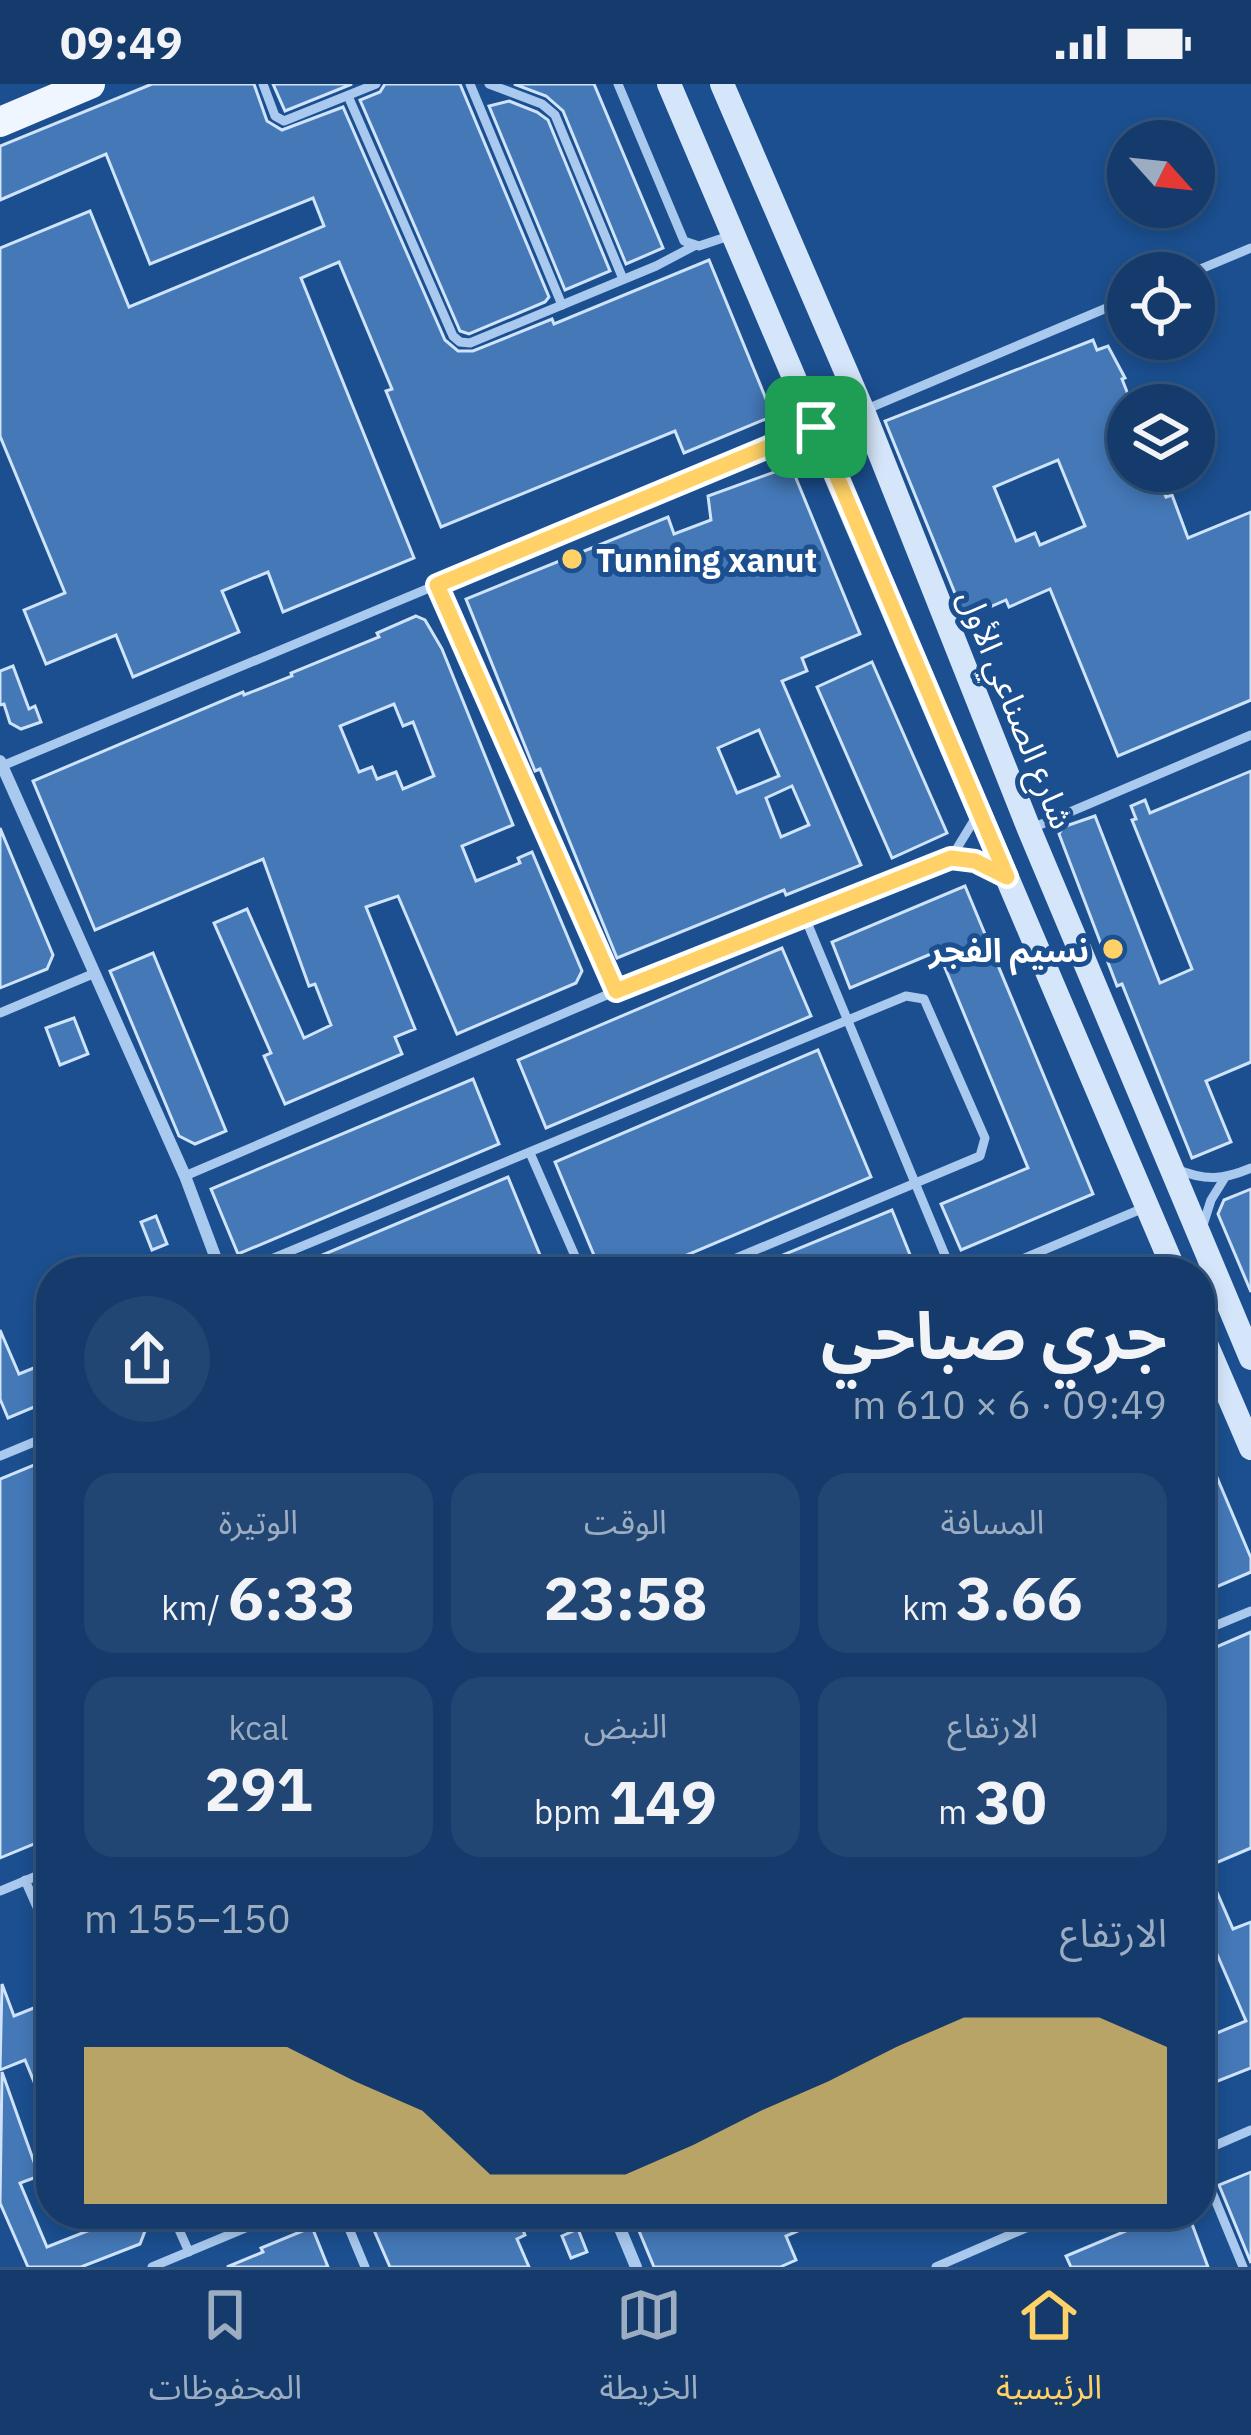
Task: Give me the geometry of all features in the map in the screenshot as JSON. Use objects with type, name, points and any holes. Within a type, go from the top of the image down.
[{"type":"main road","points":[[0,122],[90,84]]},
{"type":"main road","points":[[669,84],[1168,1257]]},
{"type":"main road","name":"شارع الصناعي الأول","points":[[722,84],[863,411],[1029,830],[1210,1257]]},
{"type":"main road","name":"شارع الصناعي الأول","points":[[1215,1269],[1251,1358]]},
{"type":"main road","points":[[1215,1365],[1251,1448]]},
{"type":"street","points":[[1,764],[184,1176],[215,1257]]},
{"type":"street","points":[[620,2229],[636,2267]]},
{"type":"lane","points":[[263,84],[275,116],[284,122],[376,84]]},
{"type":"lane","points":[[470,84],[562,305]]},
{"type":"lane","points":[[489,84],[542,104],[555,116],[623,280]]},
{"type":"lane","points":[[618,84],[681,236],[694,246]]},
{"type":"lane","points":[[348,96],[456,340],[470,343],[694,246],[734,234]]},
{"type":"lane","points":[[1215,263],[1251,248]]},
{"type":"lane","points":[[863,411],[1107,308]]},
{"type":"lane","points":[[1,764],[816,427]]},
{"type":"lane","points":[[437,585],[616,991]]},
{"type":"lane","points":[[1029,830],[1251,735]]},
{"type":"lane","points":[[951,858],[979,810]]},
{"type":"lane","points":[[184,1176],[616,991],[951,858],[975,861],[1007,877]]},
{"type":"lane","points":[[804,915],[946,1257]]},
{"type":"lane","points":[[0,1013],[95,973]]},
{"type":"lane","points":[[277,1257],[906,996],[924,999],[985,1138],[984,1150],[975,1160],[738,1257]]},
{"type":"lane","points":[[530,1153],[575,1257]]},
{"type":"lane","points":[[1172,1167],[1202,1178],[1224,1179],[1251,1168]]},
{"type":"lane","points":[[1201,1235],[1211,1200],[1224,1179]]},
{"type":"lane","points":[[1027,1257],[1146,1207]]},
{"type":"lane","points":[[0,1456],[36,1441]]},
{"type":"lane","points":[[1215,1626],[1251,1611]]},
{"type":"lane","points":[[0,1891],[36,1876]]},
{"type":"lane","points":[[25,1880],[36,1905]]},
{"type":"lane","points":[[1215,2146],[1251,2130]]},
{"type":"lane","points":[[1215,2199],[1243,2267]]},
{"type":"lane","points":[[179,2229],[189,2252]]},
{"type":"lane","points":[[152,2267],[243,2229]]},
{"type":"lane","points":[[349,2229],[365,2267]]},
{"type":"lane","points":[[936,2267],[1023,2229]]},
{"type":"building","points":[[152,84],[254,84],[267,121],[282,130],[343,107],[445,340],[458,351],[473,351],[552,319],[554,324],[709,260],[773,416],[684,453],[675,431],[441,527],[386,391],[392,389],[339,262],[301,278],[414,558],[283,612],[268,572],[222,591],[239,632],[133,677],[116,635],[46,664],[24,610],[65,593],[0,436],[0,248],[90,211],[129,307],[324,226],[313,198],[150,264],[106,154],[0,200],[0,146]]},
{"type":"building","points":[[273,84],[352,84],[285,111]]},
{"type":"building","points":[[385,84],[460,84],[549,297],[545,302],[469,334],[460,331],[360,100],[380,92]]},
{"type":"building","points":[[514,84],[594,84],[663,248],[626,264],[563,111],[546,96]]},
{"type":"building","points":[[509,101],[548,120],[610,271],[565,290],[489,106]]},
{"type":"building","points":[[1093,340],[1097,350],[1107,346],[1107,360],[1115,360],[1125,378],[1124,384],[1107,384],[1107,492],[1172,495],[1188,538],[1251,512],[1251,700],[1118,756],[1050,589],[1009,607],[1006,600],[965,618],[885,421]],"holes":[[[1058,460],[1085,526],[1040,545],[1035,533],[1016,541],[994,487]]]},
{"type":"building","points":[[791,466],[860,634],[802,658],[807,671],[782,681],[861,865],[786,895],[784,890],[617,958],[466,599],[668,517],[674,534],[711,520],[708,496]],"holes":[[[759,730],[779,776],[737,793],[718,748]],[[792,786],[809,825],[781,837],[766,798]]]},
{"type":"building","points":[[416,616],[425,620],[442,649],[513,825],[462,846],[476,881],[520,863],[518,858],[532,852],[582,971],[576,983],[457,1034],[398,896],[366,907],[415,1029],[395,1037],[402,1054],[285,1104],[264,1056],[271,1053],[214,923],[247,909],[304,1038],[331,1025],[315,984],[309,986],[263,859],[95,930],[33,781],[292,676],[379,637],[377,633]],"holes":[[[394,704],[403,726],[413,722],[434,776],[403,789],[396,772],[377,779],[372,767],[359,772],[340,726]]]},
{"type":"building","points":[[872,662],[947,833],[892,858],[817,687]]},
{"type":"building","points":[[13,666],[29,709],[35,706],[41,722],[21,729],[10,723],[4,704],[0,705],[0,671]]},
{"type":"building","points":[[1251,771],[1251,1062],[1206,1081],[1231,1142],[1192,1158],[1122,984],[1117,986],[1059,834],[1063,827],[1095,816],[1160,983],[1192,969],[1132,820],[1136,819],[1131,806],[1145,800],[1150,813]]},
{"type":"building","points":[[0,828],[53,955],[47,969],[0,988]]},
{"type":"building","points":[[965,886],[1093,1194],[961,1250],[941,1204],[1028,1168],[938,951],[850,988],[832,942]]},
{"type":"building","points":[[782,948],[811,1016],[546,1128],[518,1060]]},
{"type":"building","points":[[153,953],[226,1131],[195,1144],[179,1136],[110,971]]},
{"type":"building","points":[[74,1018],[88,1054],[60,1065],[46,1028]]},
{"type":"building","points":[[818,1050],[871,1177],[682,1257],[595,1257],[555,1162]]},
{"type":"building","points":[[473,1079],[499,1144],[238,1254],[211,1189]]},
{"type":"building","points":[[508,1177],[541,1257],[318,1257]]},
{"type":"building","points":[[1251,1189],[1251,1292],[1218,1214],[1224,1200]]},
{"type":"building","points":[[892,1210],[911,1257],[778,1257]]},
{"type":"building","points":[[156,1216],[167,1244],[152,1250],[141,1222]]},
{"type":"building","points":[[0,1330],[19,1374],[36,1367],[36,1406],[8,1418],[0,1399]]},
{"type":"building","points":[[36,1464],[36,1843],[0,1858],[0,1479]]},
{"type":"building","points":[[1215,1473],[1251,1558],[1251,1572],[1215,1588]]},
{"type":"building","points":[[1251,1632],[1251,1848],[1215,1863],[1215,1648]]},
{"type":"building","points":[[1215,1888],[1233,1929],[1251,1922],[1251,2068],[1215,2082],[1215,2034],[1246,2021],[1216,1952]]},
{"type":"building","points":[[2,1984],[14,2016],[36,2007],[36,2087],[25,2060],[0,2070]]},
{"type":"building","points":[[2,2072],[36,2168],[36,2177],[20,2183],[47,2247],[93,2229],[145,2231],[140,2244],[81,2267],[28,2267],[0,2203]]},
{"type":"building","points":[[1251,2172],[1251,2263],[1219,2185]]},
{"type":"building","points":[[313,2229],[328,2267],[227,2267],[263,2252],[261,2248]]},
{"type":"building","points":[[374,2229],[522,2229],[525,2235],[517,2239],[529,2267],[390,2267]]},
{"type":"building","points":[[578,2229],[587,2252],[571,2258],[562,2236]]},
{"type":"building","points":[[638,2229],[802,2229],[786,2236],[796,2260],[780,2267],[654,2267]]},
{"type":"building","points":[[1130,2229],[1194,2229],[1208,2267],[1071,2267],[1066,2256]]},
{"type":"place","name":"Tunning xanut","points":[[572,559]]},
{"type":"place","name":"نسيم الفجر","points":[[1113,949]]},
{"type":"route","points":[[816,427],[1007,877],[975,861],[951,858],[616,991],[437,585],[816,427]]}]
